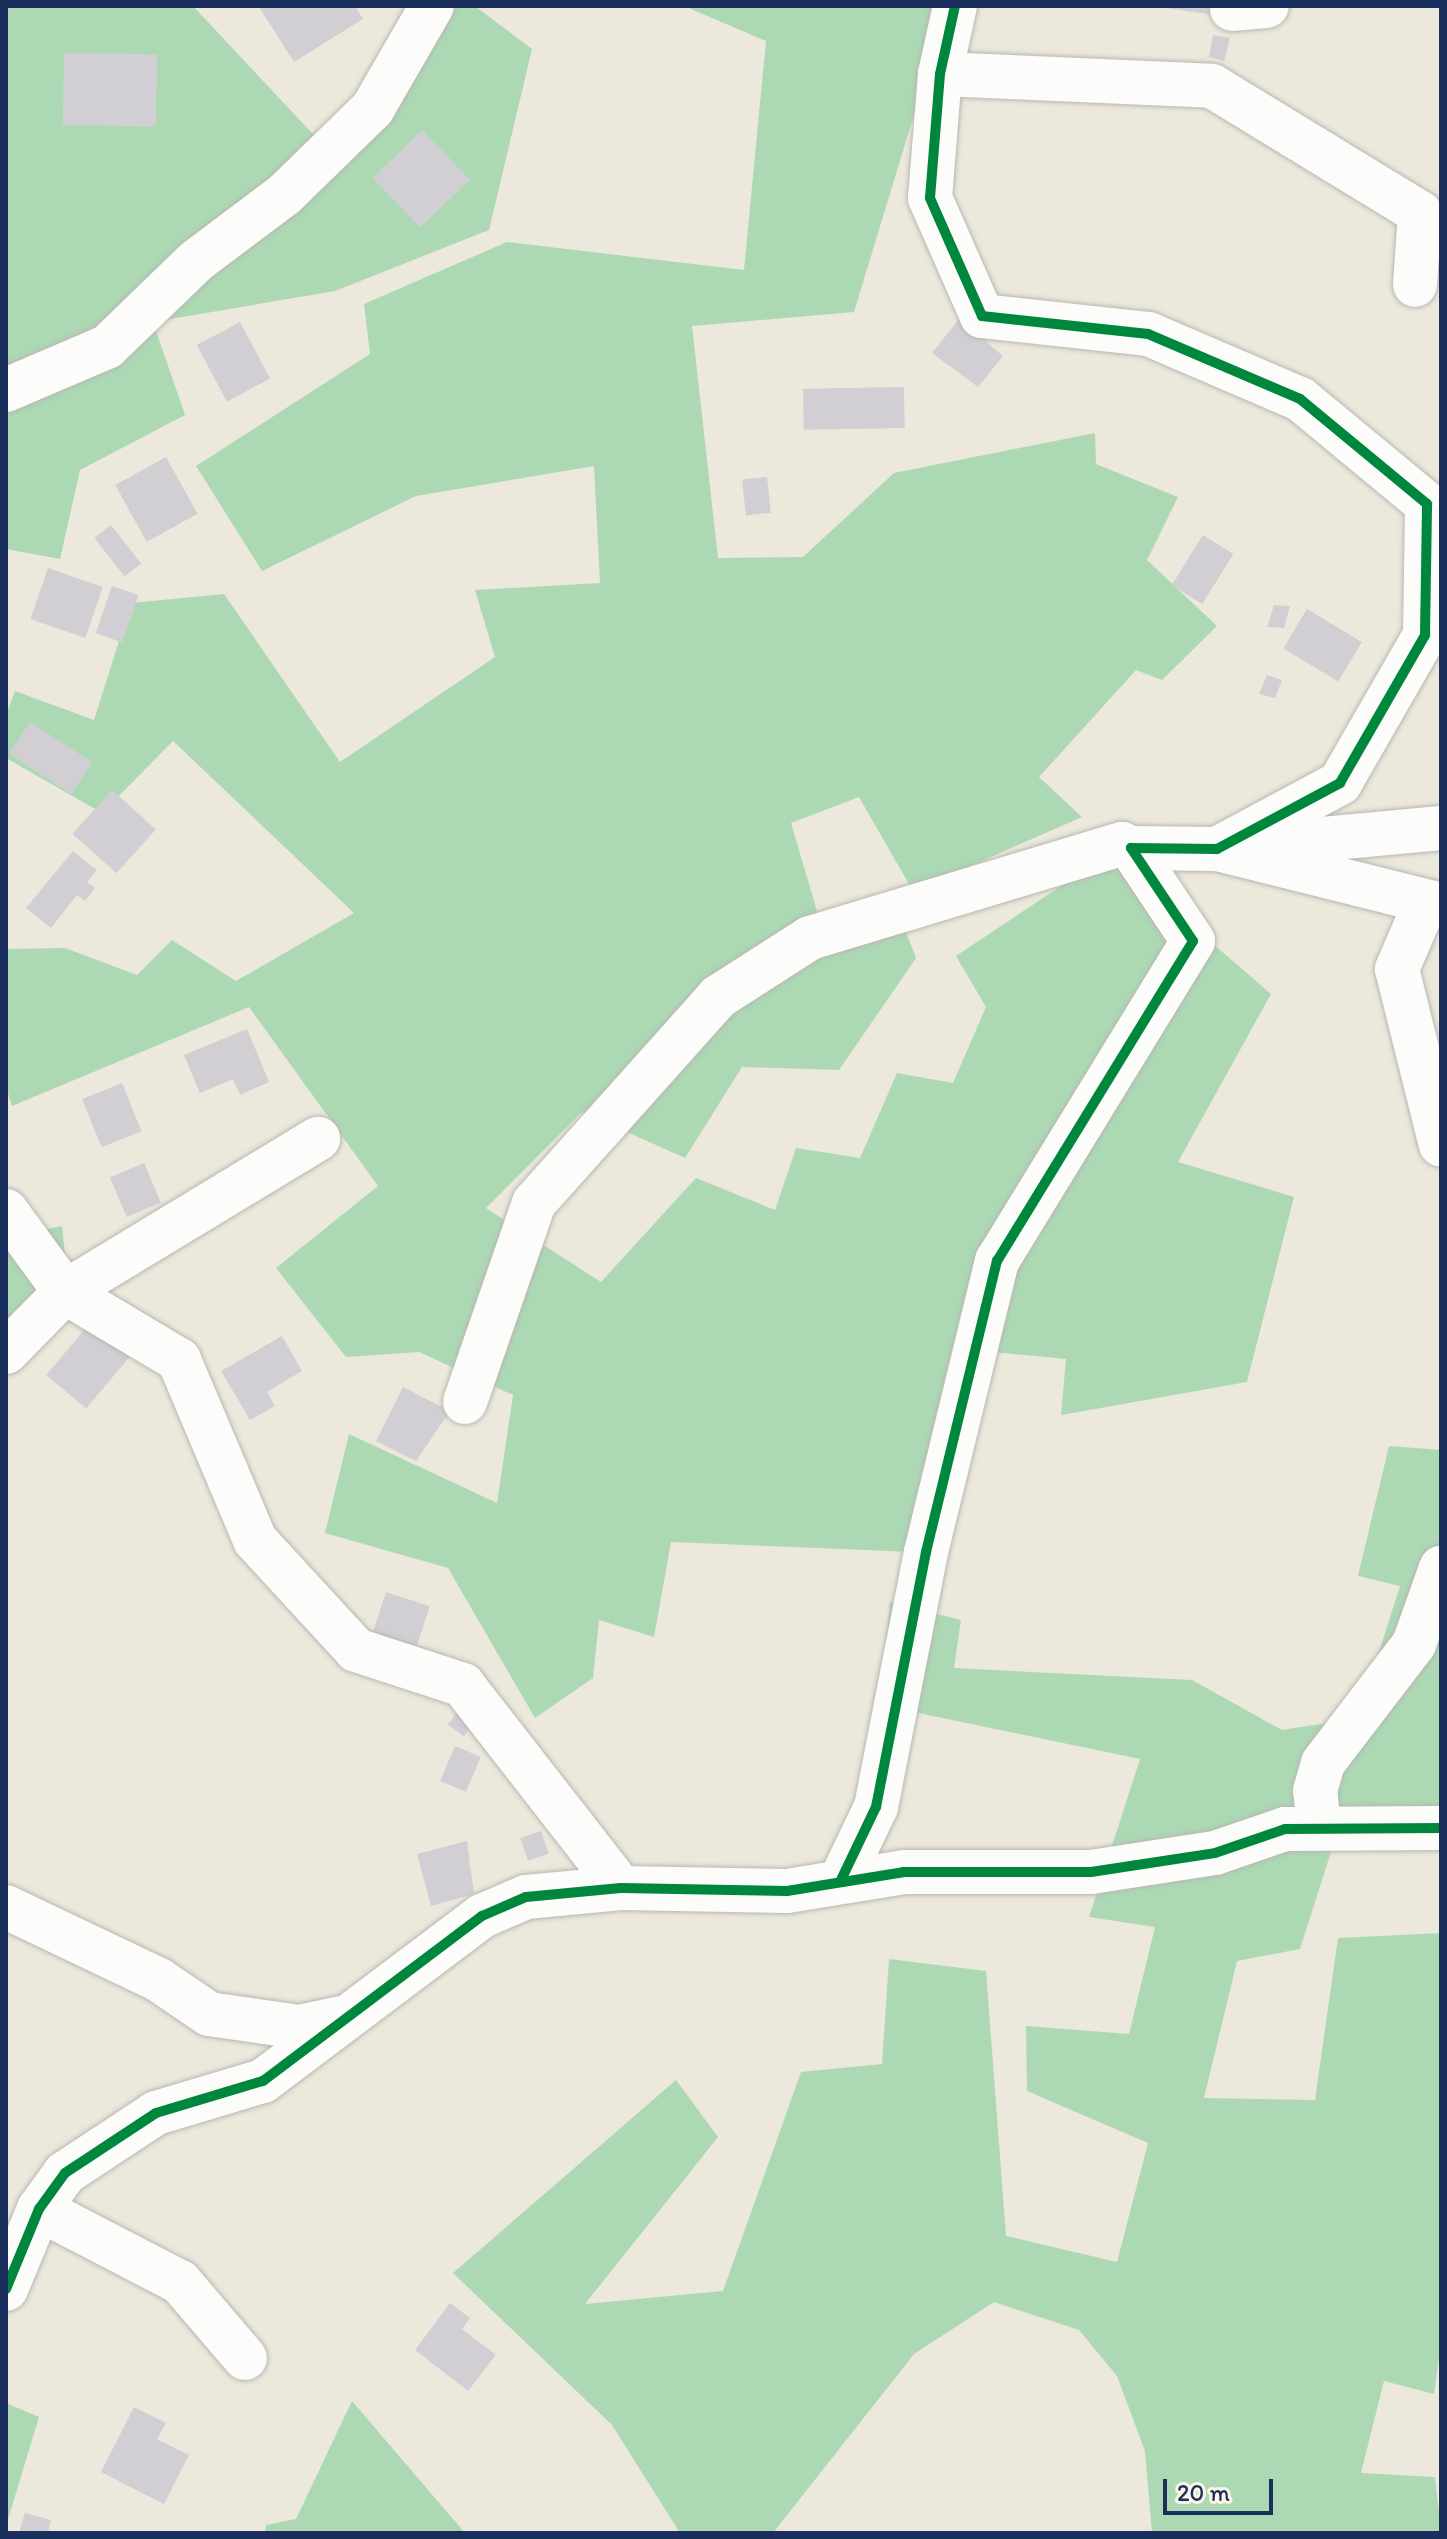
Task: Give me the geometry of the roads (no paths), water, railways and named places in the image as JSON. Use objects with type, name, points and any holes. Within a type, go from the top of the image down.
[{"type":"street","points":[[6,390],[107,347],[196,261],[284,195],[373,108],[432,6]]},
{"type":"street","points":[[955,6],[940,74],[930,198],[982,316],[1148,334],[1300,399],[1427,504],[1437,530],[1425,635],[1340,783],[1217,849]]},
{"type":"street","points":[[940,74],[1212,86],[1420,213],[1415,285]]},
{"type":"street","points":[[465,1402],[534,1203],[718,997],[810,938],[1122,844],[1131,848],[1217,849],[1441,828]]},
{"type":"street","points":[[841,1880],[876,1807],[926,1552],[997,1261],[1193,941],[1131,848]]},
{"type":"street","points":[[1217,849],[1433,904],[1397,969],[1441,1145]]},
{"type":"street","points":[[6,1352],[65,1292],[318,1139]]},
{"type":"street","points":[[6,1211],[65,1292],[179,1360],[255,1540],[356,1650],[463,1685],[621,1888]]},
{"type":"street","points":[[1319,1827],[1315,1791],[1323,1763],[1414,1644],[1441,1568]]},
{"type":"street","points":[[6,2289],[39,2209],[65,2173],[114,2136],[156,2113],[244,2093],[482,1916],[526,1897],[621,1888],[787,1891],[841,1880],[1091,1872],[1319,1827],[1441,1828]]},
{"type":"street","points":[[6,1907],[159,1980],[209,2014],[299,2027],[341,2018]]},
{"type":"street","points":[[39,2209],[180,2282],[245,2358]]}]
